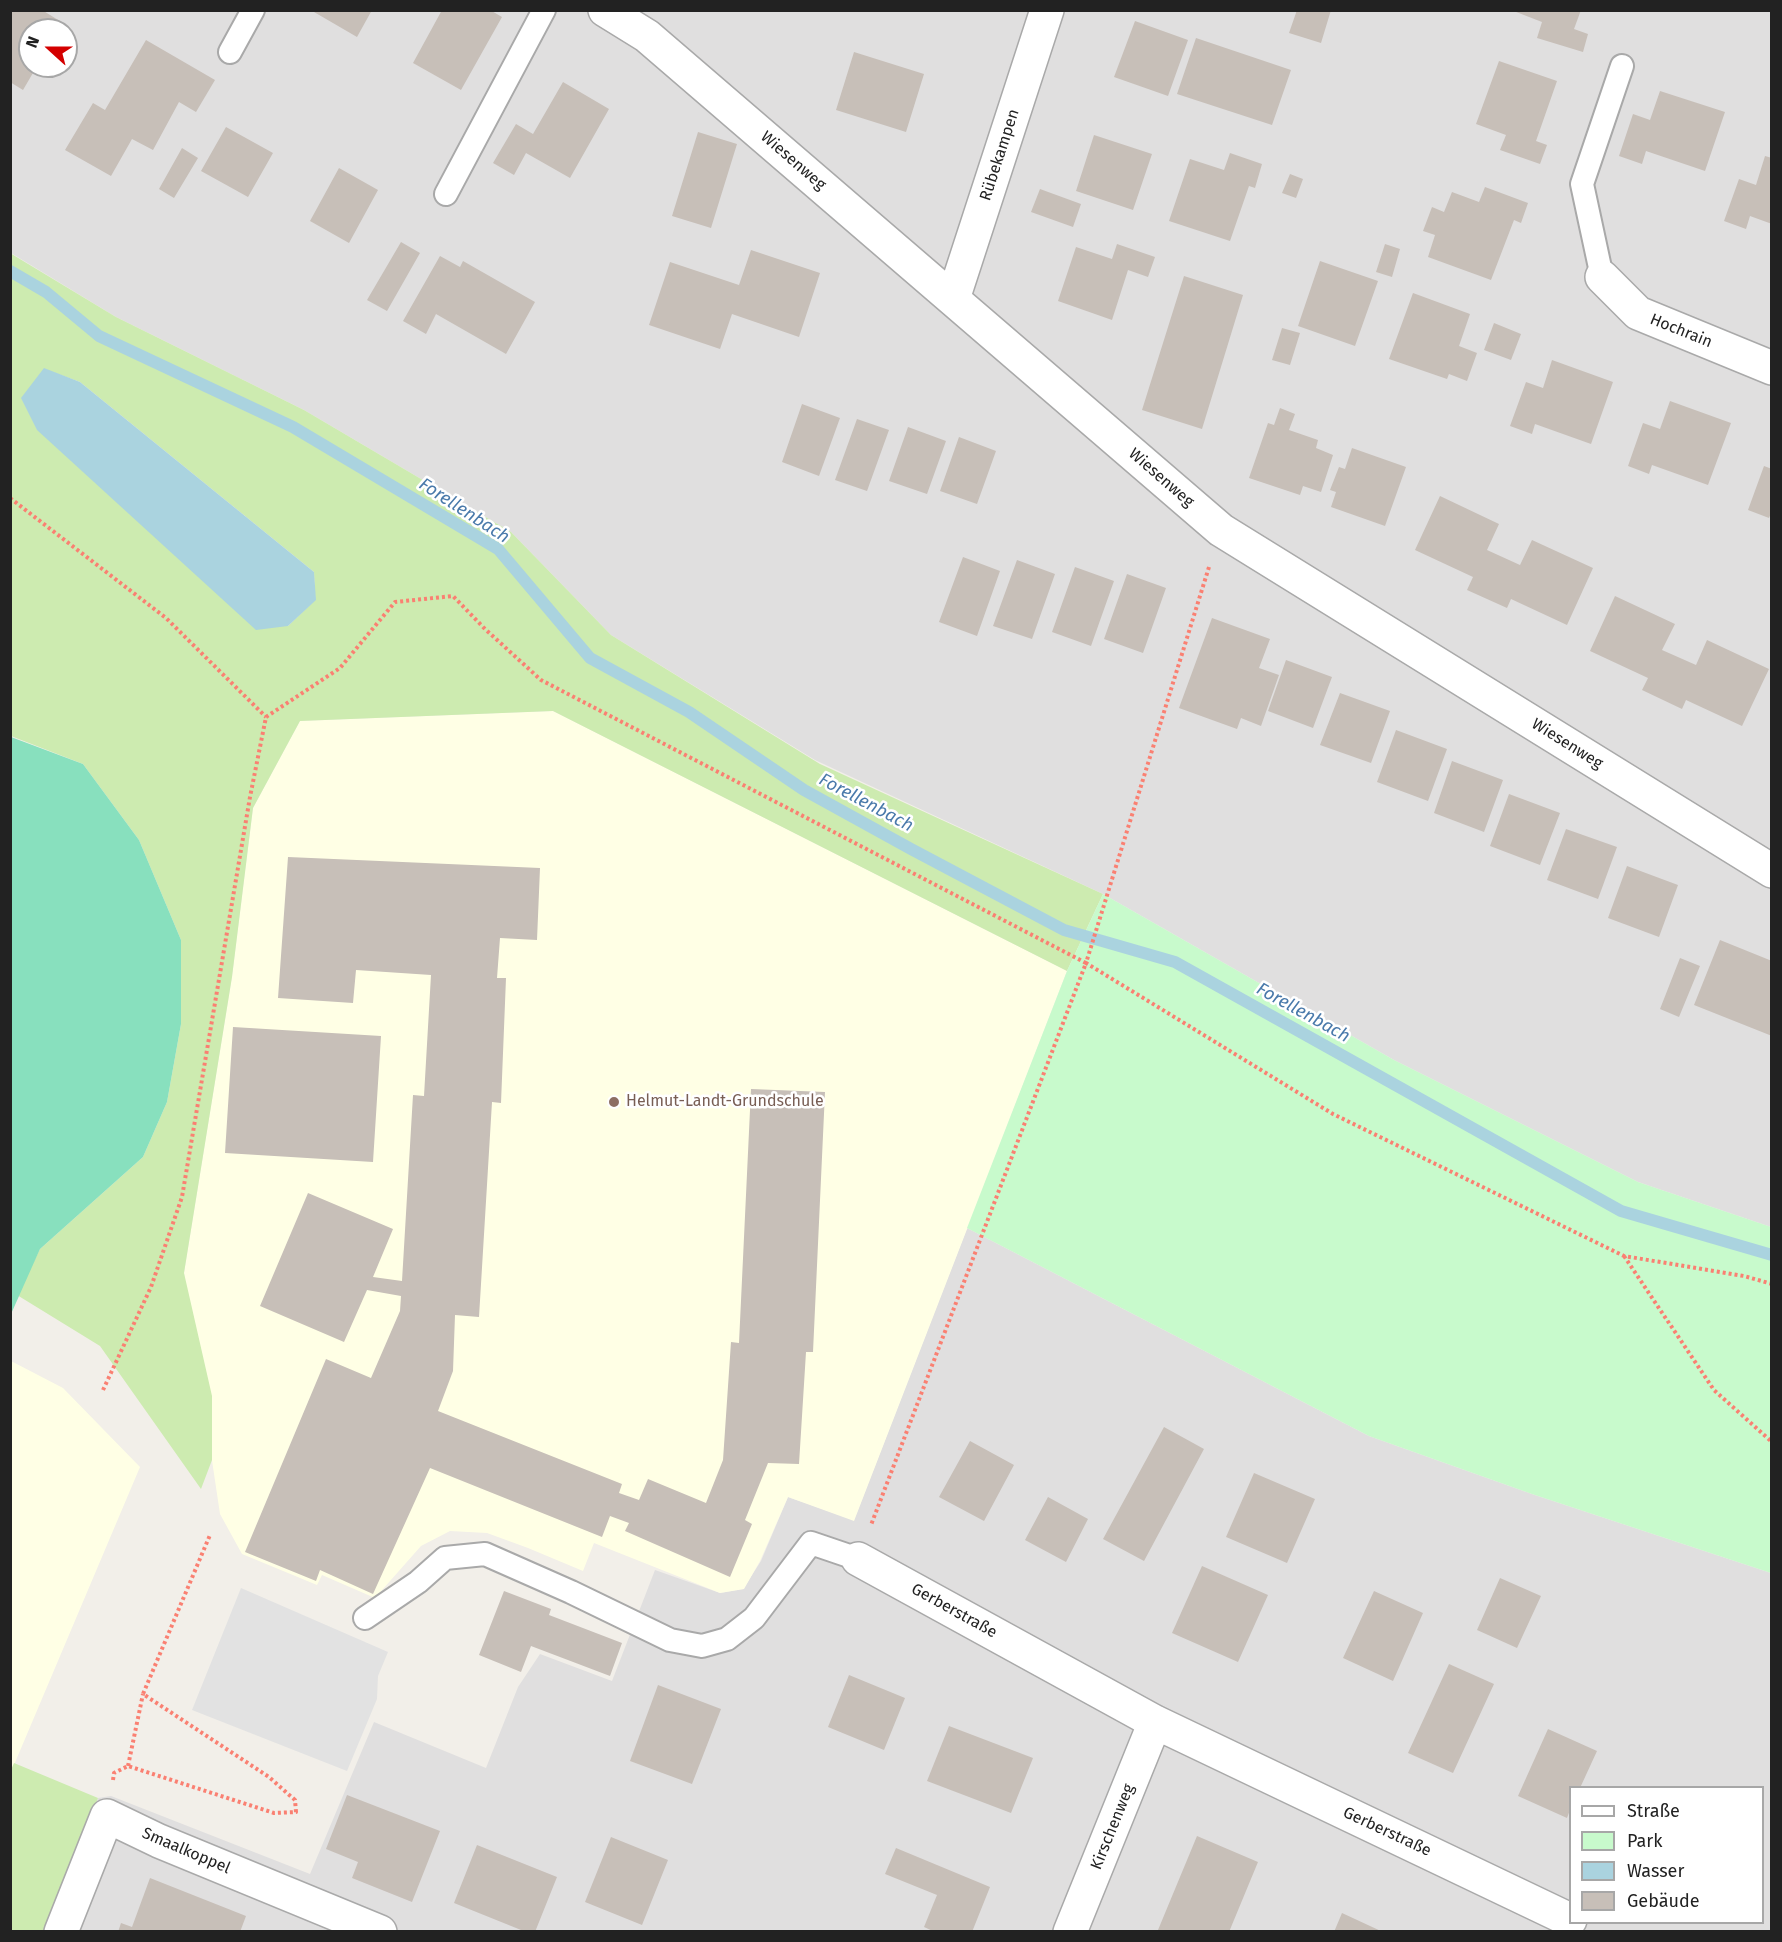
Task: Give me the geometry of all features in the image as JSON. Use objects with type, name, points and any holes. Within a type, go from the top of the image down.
[{"type":"street","name":"Wiesenweg","points":[[605,10],[647,36],[1221,530],[1772,871]]},
{"type":"street","name":"Rübekampen","points":[[953,299],[1047,10]]},
{"type":"street","name":"Hochrain","points":[[1602,277],[1638,313],[1772,368]]},
{"type":"street","name":"Gerberstraße","points":[[858,1559],[1155,1722],[1569,1920]]},
{"type":"street","name":"Kirschenweg","points":[[1070,1932],[1155,1722]]},
{"type":"street","points":[[61,1932],[107,1816]]},
{"type":"street","name":"Smaalkoppel","points":[[107,1816],[159,1841],[380,1932]]},
{"type":"street","points":[[1578,1924],[1595,1932]]},
{"type":"lane","points":[[230,52],[253,10]]},
{"type":"lane","points":[[446,194],[544,10]]},
{"type":"lane","points":[[1602,277],[1582,184],[1623,66]]},
{"type":"lane","name":"Gerberstraße","points":[[365,1618],[418,1582],[445,1558],[485,1554],[670,1640],[702,1646],[727,1639],[754,1618],[811,1544],[858,1559]]},
{"type":"path","points":[[10,498],[166,618],[266,717]]},
{"type":"path","points":[[858,1559],[1086,963],[1221,530]]},
{"type":"path","points":[[103,1390],[151,1287],[182,1197],[248,808],[266,717],[340,668],[394,602],[453,596],[541,680],[1086,963],[1333,1114],[1624,1256],[1744,1276],[1772,1284]]},
{"type":"path","points":[[1624,1256],[1714,1390],[1772,1442]]},
{"type":"path","points":[[128,1766],[143,1694],[210,1535]]},
{"type":"path","points":[[107,1816],[114,1773],[128,1766],[274,1814],[296,1812],[295,1800],[269,1777],[143,1694]]},
{"type":"shaded area","points":[[10,11],[1771,11],[1771,1227],[1638,1182],[1394,1060],[1103,894],[815,760],[611,635],[511,532],[304,410],[116,317],[11,253]]},
{"type":"shaded area","name":"Helmut-Landt-Grundschule","points":[[553,711],[1067,971],[854,1521],[788,1497],[760,1561],[744,1589],[720,1593],[594,1543],[583,1571],[487,1533],[450,1531],[421,1546],[375,1598],[322,1575],[317,1585],[242,1554],[220,1514],[184,1273],[232,977],[253,808],[300,721]]},
{"type":"shaded area","points":[[967,1228],[1369,1436],[1532,1494],[1771,1573],[1771,1931],[44,1932],[98,1798],[111,1796],[310,1874],[374,1722],[486,1768],[518,1687],[540,1654],[612,1681],[655,1570],[720,1593],[743,1589],[761,1561],[788,1497],[854,1520]]},
{"type":"shaded area","points":[[11,1361],[63,1388],[140,1467],[11,1772]]},
{"type":"shaded area","points":[[241,1588],[388,1652],[378,1676],[377,1699],[347,1771],[192,1710]]},
{"type":"green space","points":[[10,253],[116,317],[304,410],[511,532],[611,635],[820,764],[1103,894],[1067,971],[553,711],[300,721],[253,808],[232,977],[184,1273],[212,1396],[212,1460],[201,1489],[100,1346],[17,1295],[40,1249],[143,1157],[167,1102],[181,1024],[181,940],[139,840],[83,764],[11,736]],"holes":[[[44,369],[80,382],[314,572],[315,600],[288,626]]]},
{"type":"green space","points":[[11,737],[83,764],[139,840],[181,940],[181,1024],[167,1102],[143,1157],[40,1249],[11,1314]]},
{"type":"green space","points":[[1103,894],[1394,1060],[1638,1182],[1771,1227],[1771,1573],[1532,1494],[1369,1436],[967,1228],[1067,971]]},
{"type":"green space","points":[[14,1763],[98,1798],[44,1931],[11,1932],[10,1772]]},
{"type":"water","points":[[44,368],[80,382],[314,572],[316,600],[288,626],[256,630],[37,430],[21,398]]},
{"type":"building","points":[[10,10],[42,10],[55,18],[18,18],[18,78],[30,78],[23,90],[10,82]]},
{"type":"building","points":[[315,10],[372,10],[357,37],[314,12]]},
{"type":"building","points":[[442,10],[490,10],[502,17],[461,90],[413,63]]},
{"type":"building","points":[[1297,10],[1331,10],[1321,43],[1289,33]]},
{"type":"building","points":[[1511,10],[1581,10],[1574,29],[1588,34],[1583,52],[1537,38],[1542,22]]},
{"type":"building","points":[[1135,21],[1188,40],[1168,96],[1114,77]]},
{"type":"building","points":[[1196,38],[1291,70],[1272,125],[1177,94]]},
{"type":"building","points":[[146,40],[215,80],[196,112],[179,102],[153,150],[132,139],[111,176],[65,150],[93,103],[105,110]]},
{"type":"building","points":[[854,52],[924,74],[906,132],[836,110]]},
{"type":"building","points":[[1499,61],[1557,81],[1536,141],[1547,145],[1540,164],[1500,150],[1506,135],[1476,124]]},
{"type":"building","points":[[563,82],[609,109],[570,178],[526,153],[514,175],[493,163],[516,124],[533,134]]},
{"type":"building","points":[[1660,91],[1725,112],[1705,171],[1646,151],[1642,164],[1619,156],[1633,114],[1650,120]]},
{"type":"building","points":[[226,127],[273,153],[248,197],[201,171]]},
{"type":"building","points":[[698,132],[737,144],[711,228],[672,216]]},
{"type":"building","points":[[1094,135],[1152,154],[1133,210],[1076,191]]},
{"type":"building","points":[[182,148],[198,158],[174,198],[159,189]]},
{"type":"building","points":[[1230,153],[1262,164],[1255,188],[1249,186],[1230,241],[1169,221],[1190,159],[1224,170]]},
{"type":"building","points":[[1765,156],[1772,158],[1772,224],[1750,216],[1746,229],[1724,221],[1739,179],[1756,185]]},
{"type":"building","points":[[339,168],[378,190],[349,243],[310,221]]},
{"type":"building","points":[[1290,174],[1303,179],[1296,198],[1282,193]]},
{"type":"building","points":[[1485,187],[1528,203],[1521,223],[1514,220],[1491,280],[1428,257],[1435,235],[1423,231],[1432,207],[1444,212],[1452,192],[1479,202]]},
{"type":"building","points":[[1040,189],[1081,204],[1073,227],[1031,212]]},
{"type":"building","points":[[401,242],[420,253],[387,311],[367,300]]},
{"type":"building","points":[[1117,244],[1155,257],[1148,277],[1128,270],[1112,320],[1058,301],[1076,247],[1112,259]]},
{"type":"building","points":[[1385,244],[1400,249],[1392,277],[1376,272]]},
{"type":"building","points":[[751,250],[820,273],[799,337],[732,314],[720,349],[649,325],[670,262],[739,285]]},
{"type":"building","points":[[440,256],[460,267],[463,261],[535,302],[506,354],[436,314],[426,334],[403,321]]},
{"type":"building","points":[[1320,261],[1378,281],[1355,346],[1298,326]]},
{"type":"building","points":[[1184,276],[1243,295],[1202,429],[1142,410]]},
{"type":"building","points":[[1413,293],[1470,314],[1459,346],[1477,353],[1467,381],[1449,374],[1447,379],[1389,359]]},
{"type":"building","points":[[1494,323],[1521,334],[1511,360],[1484,350]]},
{"type":"building","points":[[1282,328],[1300,333],[1290,365],[1272,360]]},
{"type":"building","points":[[1552,360],[1613,382],[1591,444],[1535,424],[1532,434],[1510,426],[1526,382],[1543,388]]},
{"type":"building","points":[[1670,401],[1731,423],[1708,485],[1652,465],[1649,474],[1628,466],[1643,423],[1660,429]]},
{"type":"building","points":[[802,404],[840,418],[819,476],[782,462]]},
{"type":"building","points":[[1280,408],[1295,414],[1289,430],[1318,440],[1316,448],[1333,455],[1321,492],[1303,486],[1300,495],[1249,478],[1268,423],[1274,425]]},
{"type":"building","points":[[857,419],[889,430],[867,491],[835,480]]},
{"type":"building","points":[[908,427],[946,441],[927,494],[889,481]]},
{"type":"building","points":[[959,437],[996,451],[977,504],[940,491]]},
{"type":"building","points":[[1352,448],[1406,467],[1385,526],[1331,507],[1336,492],[1330,490],[1339,467],[1345,469]]},
{"type":"building","points":[[1764,466],[1772,469],[1772,511],[1769,518],[1748,510]]},
{"type":"building","points":[[1440,496],[1499,524],[1487,550],[1520,565],[1532,540],[1593,568],[1567,625],[1511,599],[1507,608],[1467,590],[1473,577],[1415,550]]},
{"type":"building","points":[[963,557],[1000,571],[977,636],[939,622]]},
{"type":"building","points":[[1017,560],[1055,574],[1032,639],[993,626]]},
{"type":"building","points":[[1075,567],[1114,581],[1091,646],[1052,632]]},
{"type":"building","points":[[1127,574],[1166,588],[1143,653],[1104,639]]},
{"type":"building","points":[[1615,596],[1675,624],[1662,650],[1696,665],[1707,640],[1769,669],[1742,726],[1686,700],[1682,709],[1642,690],[1648,678],[1590,651]]},
{"type":"building","points":[[1212,618],[1270,639],[1259,668],[1279,675],[1261,726],[1241,718],[1237,729],[1179,708]]},
{"type":"building","points":[[1286,660],[1332,677],[1313,728],[1268,711]]},
{"type":"building","points":[[1340,693],[1390,711],[1371,763],[1320,745]]},
{"type":"building","points":[[1396,730],[1447,749],[1428,801],[1377,782]]},
{"type":"building","points":[[1452,761],[1503,780],[1484,832],[1434,813]]},
{"type":"building","points":[[1509,794],[1560,813],[1540,865],[1490,846]]},
{"type":"building","points":[[1566,829],[1617,847],[1598,899],[1547,880]]},
{"type":"building","points":[[288,857],[540,868],[537,940],[500,938],[497,978],[506,978],[501,1103],[492,1102],[479,1317],[455,1315],[453,1371],[438,1411],[622,1484],[619,1493],[639,1500],[648,1479],[706,1503],[723,1460],[731,1342],[739,1343],[751,1089],[825,1092],[813,1352],[806,1352],[799,1464],[768,1463],[745,1520],[752,1524],[730,1577],[625,1531],[629,1523],[610,1516],[602,1537],[430,1468],[373,1594],[320,1570],[316,1581],[245,1552],[326,1359],[371,1378],[400,1311],[401,1296],[367,1290],[344,1342],[260,1306],[308,1193],[393,1229],[373,1277],[402,1281],[413,1095],[424,1096],[431,975],[356,970],[353,1003],[278,998]]},
{"type":"building","points":[[1627,866],[1678,885],[1659,937],[1608,918]]},
{"type":"building","points":[[1720,940],[1772,961],[1772,1036],[1694,1005]]},
{"type":"building","points":[[1680,958],[1700,966],[1679,1017],[1660,1009]]},
{"type":"building","points":[[233,1027],[381,1036],[373,1162],[225,1153]]},
{"type":"building","points":[[1164,1427],[1204,1449],[1144,1561],[1103,1539]]},
{"type":"building","points":[[970,1441],[1014,1465],[984,1521],[939,1497]]},
{"type":"building","points":[[1254,1473],[1315,1499],[1287,1563],[1226,1537]]},
{"type":"building","points":[[1048,1497],[1088,1519],[1066,1562],[1025,1540]]},
{"type":"building","points":[[1202,1566],[1268,1595],[1238,1662],[1172,1633]]},
{"type":"building","points":[[1500,1578],[1541,1596],[1517,1648],[1477,1630]]},
{"type":"building","points":[[504,1591],[551,1609],[549,1615],[622,1643],[610,1676],[531,1646],[521,1672],[479,1655]]},
{"type":"building","points":[[1374,1591],[1423,1613],[1393,1681],[1343,1658]]},
{"type":"building","points":[[1449,1664],[1494,1684],[1453,1773],[1408,1753]]},
{"type":"building","points":[[849,1675],[905,1698],[884,1750],[828,1727]]},
{"type":"building","points":[[658,1685],[721,1709],[692,1784],[630,1761]]},
{"type":"building","points":[[949,1726],[1033,1758],[1011,1813],[927,1781]]},
{"type":"building","points":[[1548,1729],[1597,1751],[1581,1786],[1569,1786],[1567,1818],[1518,1796]]},
{"type":"building","points":[[347,1795],[440,1831],[412,1902],[352,1878],[358,1862],[326,1849]]},
{"type":"building","points":[[1197,1836],[1258,1862],[1229,1932],[1161,1932],[1158,1930]]},
{"type":"building","points":[[611,1837],[668,1860],[642,1925],[585,1902]]},
{"type":"building","points":[[477,1845],[557,1877],[535,1932],[526,1932],[454,1903]]},
{"type":"building","points":[[896,1848],[990,1887],[972,1932],[935,1932],[924,1927],[937,1895],[885,1874]]},
{"type":"building","points":[[150,1878],[246,1916],[240,1932],[118,1932],[121,1923],[132,1927]]},
{"type":"building","points":[[1342,1913],[1383,1932],[1334,1932]]},
{"type":"waterway","name":"Forellenbach","points":[[10,271],[46,292],[99,336],[293,427],[498,549],[590,658],[689,712],[804,790],[1064,930],[1175,962],[1621,1211],[1772,1255]]},
{"type":"place","name":"Helmut-Landt-Grundschule","points":[[614,1102]]}]
